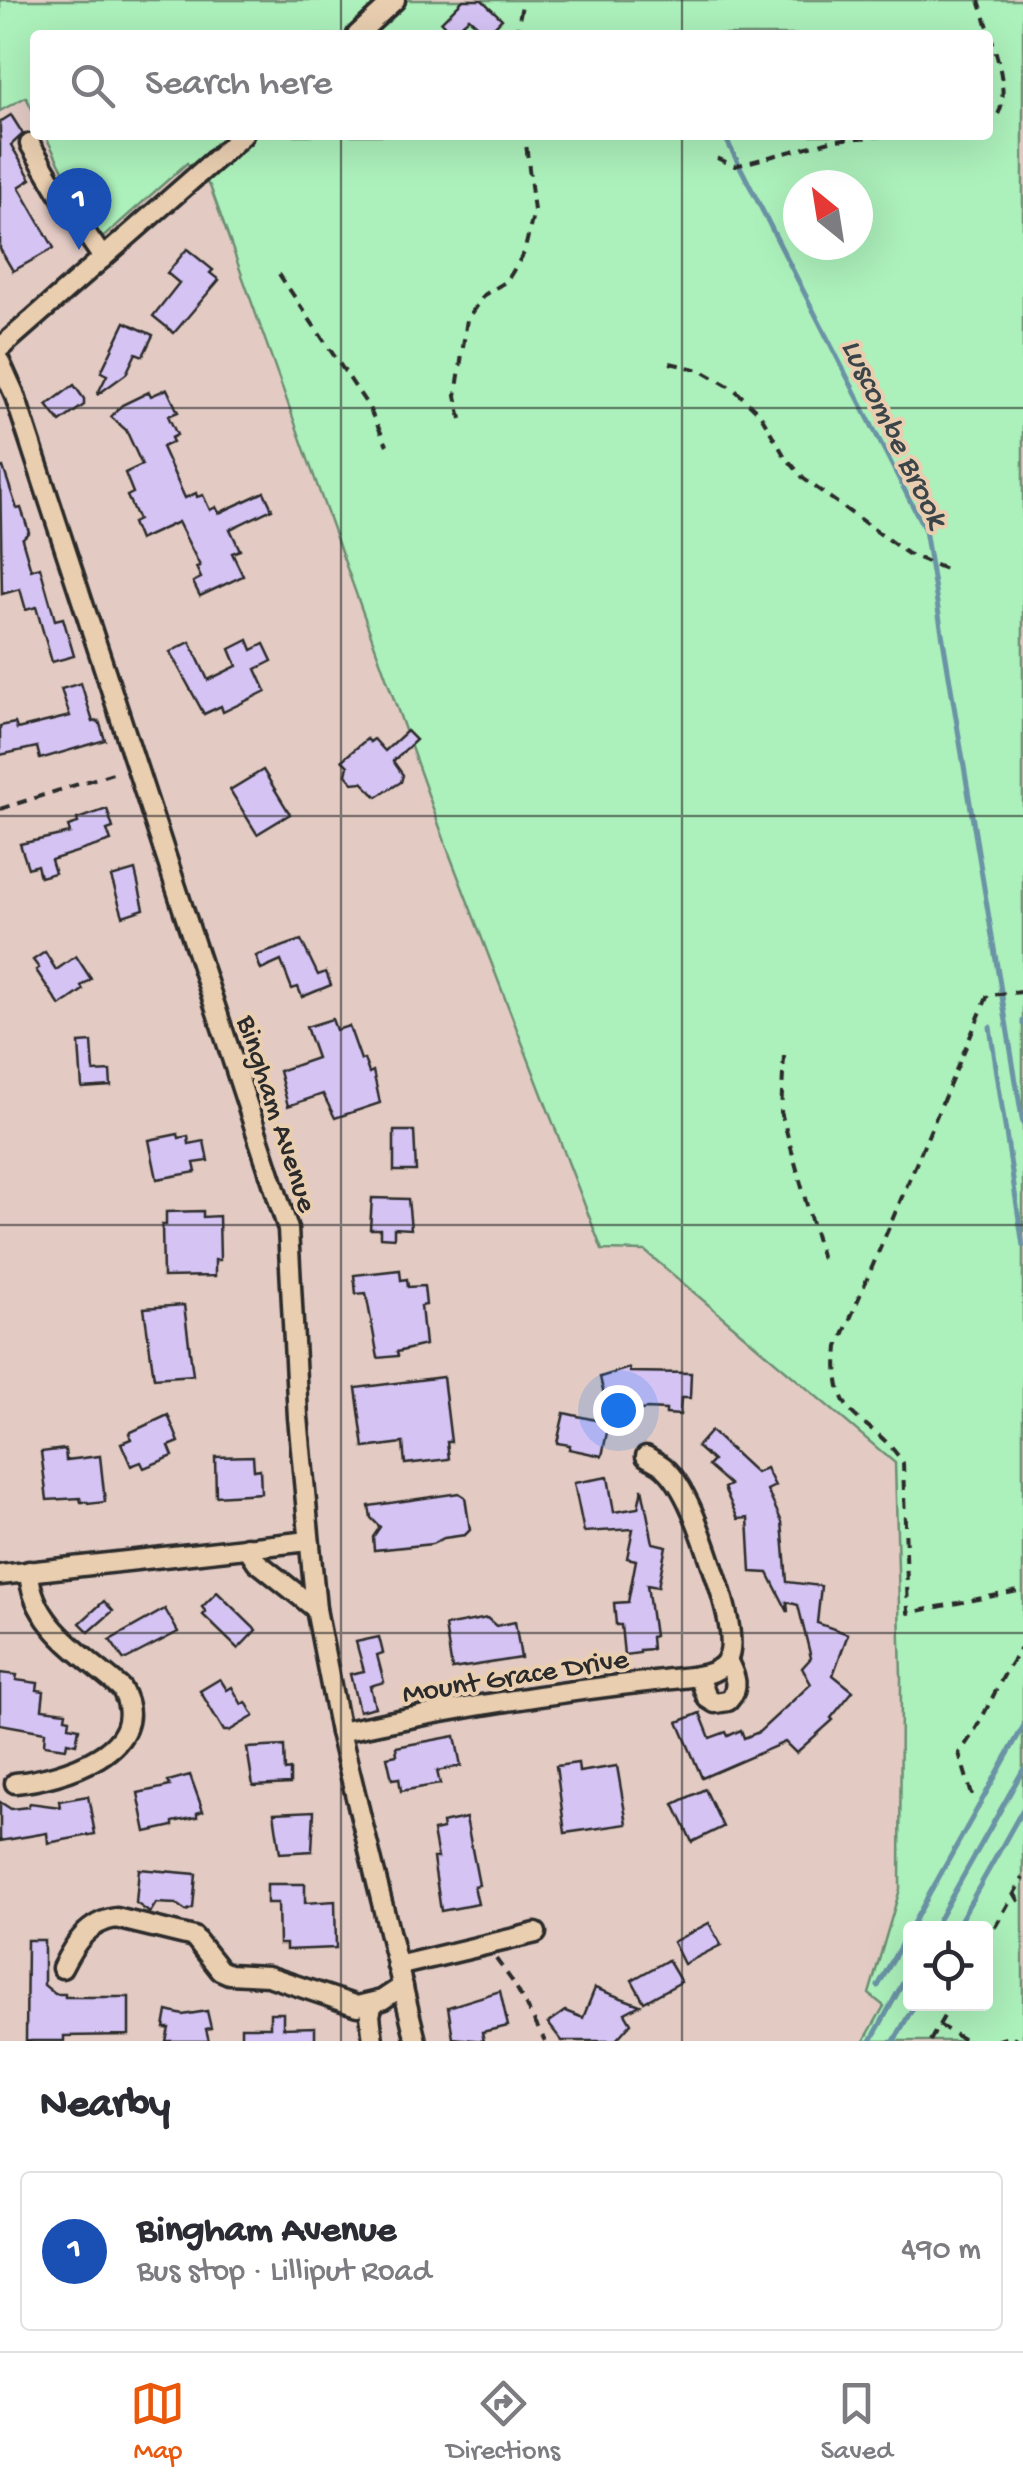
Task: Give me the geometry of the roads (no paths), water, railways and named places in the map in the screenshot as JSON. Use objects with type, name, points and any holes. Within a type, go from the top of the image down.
[{"type":"street","points":[[363,30],[395,0]]},
{"type":"street","points":[[0,348],[237,140]]},
{"type":"street","points":[[30,144],[102,258]]},
{"type":"street","name":"Bingham Avenue","points":[[0,362],[14,393],[138,764],[288,1229],[316,1609],[340,1732],[416,2041]]},
{"type":"street","points":[[646,1456],[666,1468],[677,1484],[706,1547],[726,1610],[730,1637],[727,1660],[736,1682],[735,1694],[728,1702],[706,1698],[699,1676]]},
{"type":"street","points":[[0,1574],[309,1541]]},
{"type":"street","points":[[246,1547],[257,1562],[316,1609]]},
{"type":"street","points":[[16,1783],[68,1773],[93,1760],[126,1731],[132,1716],[121,1688],[40,1614],[31,1593],[30,1571]]},
{"type":"street","name":"Mount Grace Drive","points":[[340,1732],[568,1691],[699,1676],[720,1668],[727,1660]]},
{"type":"street","points":[[62,1968],[85,1933],[116,1918],[194,1937],[220,1970],[229,1974],[268,1976],[357,2006],[373,2004],[402,1986]]},
{"type":"street","points":[[397,1966],[536,1932]]},
{"type":"street","points":[[373,2004],[373,2041]]},
{"type":"waterway","name":"Luscombe Brook","points":[[727,140],[925,530],[1023,1124]]},
{"type":"waterway","points":[[990,1027],[1023,1246]]},
{"type":"waterway","points":[[878,1986],[1023,1727]]},
{"type":"waterway","name":"Luscombe Brook","points":[[938,1921],[1023,1770]]},
{"type":"waterway","points":[[960,1921],[1023,1809]]},
{"type":"waterway","name":"Luscombe Brook","points":[[871,2041],[903,1983]]},
{"type":"waterway","points":[[894,2041],[911,2011]]},
{"type":"place","name":"Bingham Avenue","points":[[79,250]]}]
